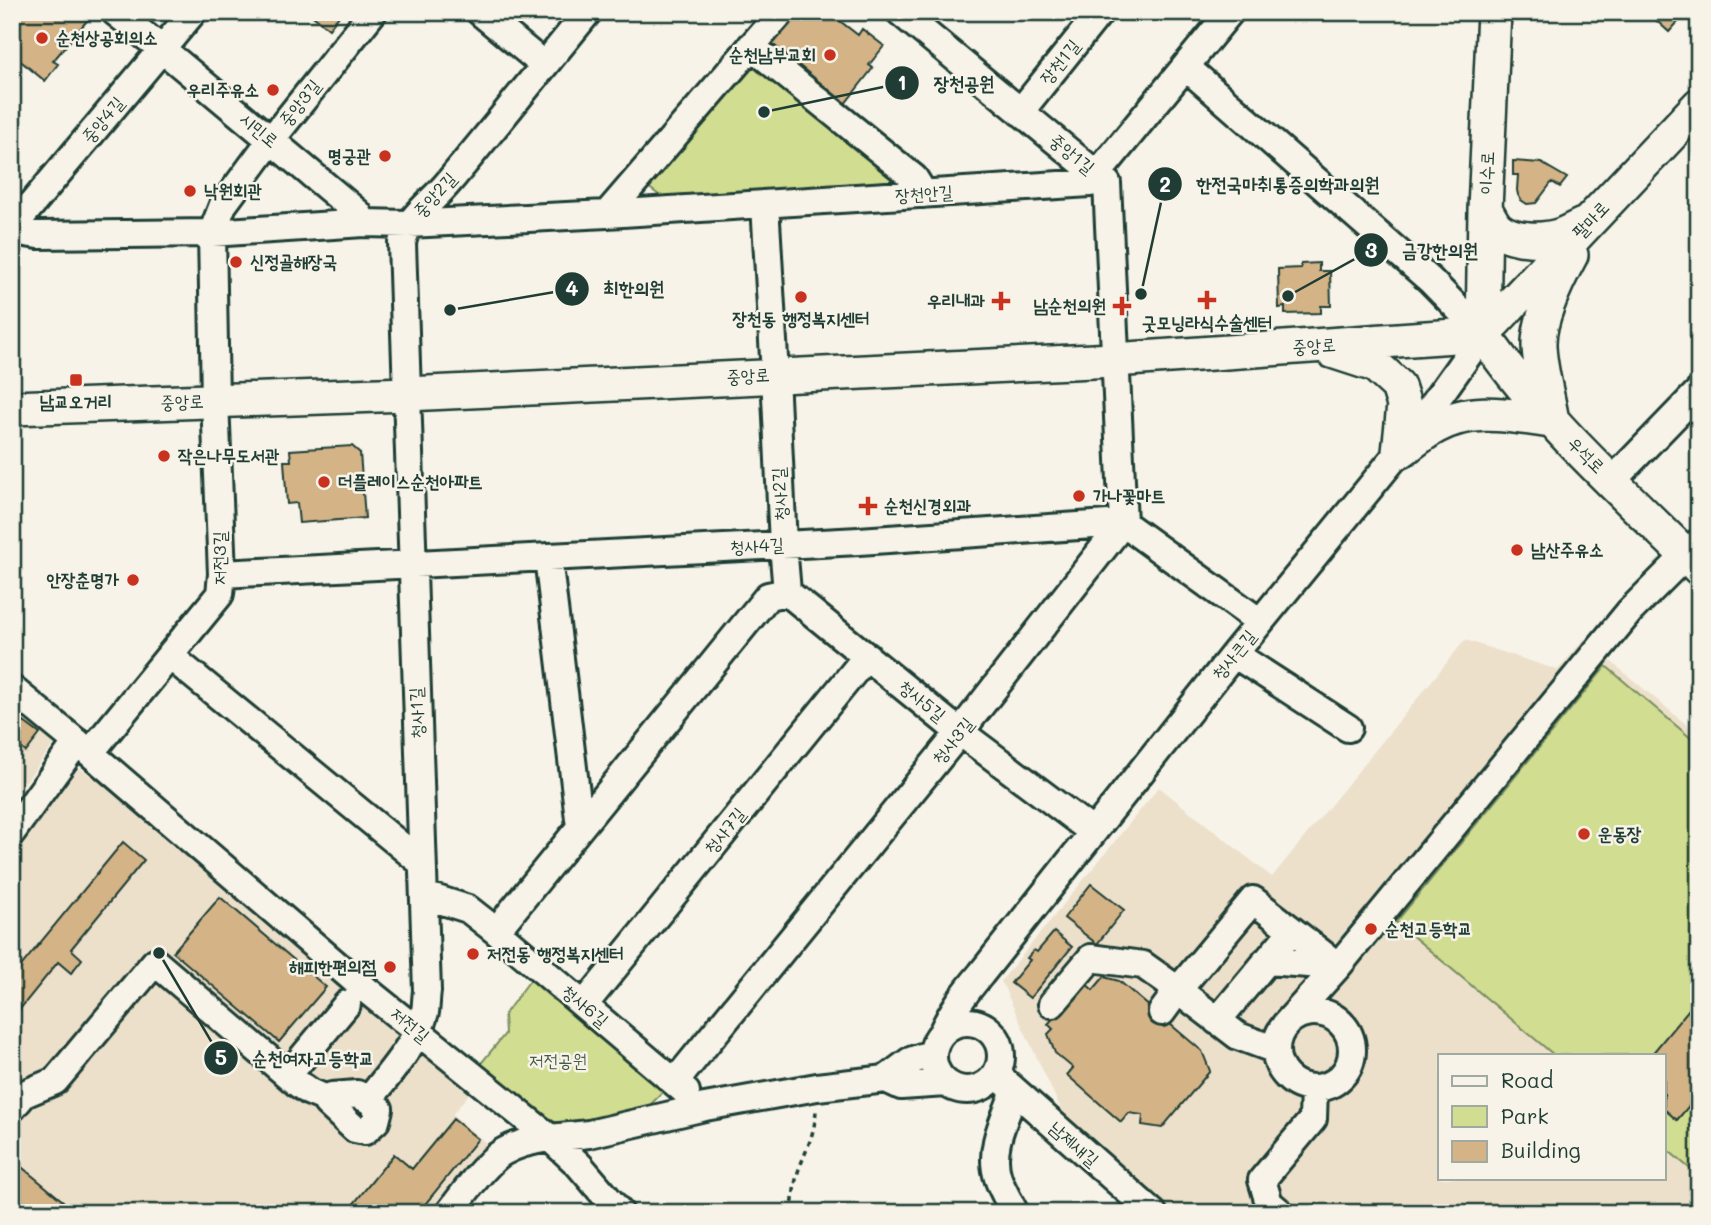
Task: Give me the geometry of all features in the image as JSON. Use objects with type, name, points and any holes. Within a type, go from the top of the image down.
[{"type":"main road","name":"이수로","points":[[1483,334],[1485,209],[1494,12]]},
{"type":"main road","name":"팔마로","points":[[1483,334],[1699,105]]},
{"type":"main road","points":[[1485,209],[1495,226],[1518,237],[1541,239],[1563,234],[1589,222]]},
{"type":"main road","points":[[1399,452],[1435,427],[1462,416],[1493,413],[1552,421],[1539,344],[1542,324],[1559,278],[1589,222]]},
{"type":"main road","name":"중앙로","points":[[12,408],[407,394],[1114,360],[1483,334]]},
{"type":"main road","name":"우석로","points":[[1483,334],[1504,364],[1552,421],[1612,481],[1694,555]]},
{"type":"main road","points":[[1316,345],[1375,365],[1398,386],[1404,405],[1399,452]]},
{"type":"street","name":"시민로","points":[[115,12],[358,213],[364,223]]},
{"type":"street","name":"중앙4길","points":[[194,12],[12,230],[38,235],[212,233]]},
{"type":"street","name":"중앙3길","points":[[215,400],[212,233],[223,205],[373,12]]},
{"type":"street","points":[[480,12],[544,65]]},
{"type":"street","name":"중앙2길","points":[[407,394],[401,243],[408,224],[446,185],[588,12]]},
{"type":"street","points":[[607,214],[781,12]]},
{"type":"street","name":"장천1길","points":[[1020,111],[1100,12]]},
{"type":"street","points":[[1097,175],[1230,12]]},
{"type":"street","name":"중앙1길","points":[[915,17],[1020,111],[1107,183],[1114,360]]},
{"type":"street","points":[[751,46],[914,178],[924,194]]},
{"type":"street","points":[[1186,67],[1430,280],[1483,334]]},
{"type":"street","name":"장천안길","points":[[408,224],[1090,183],[1097,175]]},
{"type":"street","name":"청사2길","points":[[765,204],[787,592]]},
{"type":"street","points":[[212,233],[364,223],[408,224]]},
{"type":"street","name":"청사큰길","points":[[937,1043],[962,996],[1234,654],[1399,452],[1483,334]]},
{"type":"street","points":[[1114,360],[1123,523],[1260,622]]},
{"type":"street","points":[[1612,481],[1699,391]]},
{"type":"street","name":"청사1길","points":[[288,1075],[310,1092],[327,1099],[332,1096],[357,1094],[369,1100],[401,1059],[418,1031],[425,1012],[427,991],[407,394]]},
{"type":"street","name":"저전3길","points":[[12,832],[83,748],[170,656],[220,594],[222,574],[215,400]]},
{"type":"street","name":"청사4길","points":[[222,574],[783,545],[1123,523]]},
{"type":"street","name":"청사3길","points":[[675,1082],[960,732],[1123,523]]},
{"type":"street","points":[[1285,1026],[1294,1018],[1314,1012],[1335,1018],[1349,1034],[1352,1045],[1349,1066],[1343,1075],[1325,1087],[1314,1088],[1304,1087],[1287,1077],[1281,1069],[1276,1050],[1277,1041],[1285,1026],[1630,611],[1694,555]]},
{"type":"street","points":[[548,557],[580,827]]},
{"type":"street","points":[[496,931],[768,596],[787,592]]},
{"type":"street","name":"청사5길","points":[[787,592],[960,732],[1093,832]]},
{"type":"street","points":[[1234,654],[1348,728]]},
{"type":"street","points":[[170,656],[422,863]]},
{"type":"street","name":"청사7길","points":[[584,1005],[867,656]]},
{"type":"street","name":"저전길","points":[[12,690],[359,984],[550,1138],[579,1165],[620,1213]]},
{"type":"street","name":"청사6길","points":[[424,895],[468,909],[705,1107]]},
{"type":"street","points":[[1162,1012],[1253,900],[1338,965]]},
{"type":"street","points":[[1217,1021],[1292,931]]},
{"type":"street","points":[[1052,1004],[1091,958],[1143,965],[1238,1036],[1276,1050]]},
{"type":"street","points":[[1266,961],[1338,965]]},
{"type":"street","points":[[12,1108],[24,1094],[55,1081],[155,962],[288,1075],[347,1004]]},
{"type":"street","points":[[981,974],[980,1004],[984,1026]]},
{"type":"street","points":[[449,1213],[502,1152],[530,1141],[589,1134],[705,1107],[817,1087],[886,1079],[937,1043],[951,1026],[961,1022],[973,1022],[992,1032],[1001,1053],[1000,1064],[1005,1083],[995,1160],[997,1177],[1015,1213]]},
{"type":"street","points":[[937,1043],[934,1065],[946,1083],[967,1090],[988,1083],[1005,1083]]},
{"type":"street","points":[[886,1079],[901,1086],[946,1083]]},
{"type":"street","name":"남제새길","points":[[1005,1083],[1153,1213]]},
{"type":"street","points":[[1281,1213],[1269,1203],[1262,1180],[1313,1119],[1314,1088]]},
{"type":"path","points":[[792,1213],[795,1183],[808,1151],[815,1123],[817,1087]]},
{"type":"shaded area","name":"순천고등학교","points":[[1584,639],[1699,735],[1699,1201],[1689,1213],[1173,1213],[1066,1120],[1001,981],[1159,787],[1272,877],[1465,640],[1558,670]]},
{"type":"shaded area","points":[[12,709],[54,744],[12,800]]},
{"type":"shaded area","points":[[73,764],[103,783],[472,1090],[452,1115],[490,1146],[435,1213],[12,1213],[12,848]]},
{"type":"green space","points":[[752,52],[903,184],[670,203],[644,184]]},
{"type":"green space","name":"운동장","points":[[1606,666],[1699,745],[1699,1176],[1666,1149],[1666,1054],[1553,1054],[1396,922]]},
{"type":"green space","name":"저전공원","points":[[537,971],[666,1089],[648,1107],[563,1126],[533,1112],[478,1067],[505,1034],[504,1015]]},
{"type":"building","name":"순천상공회의소","points":[[21,12],[87,12],[91,16],[53,61],[58,64],[45,81],[12,54],[12,22]]},
{"type":"building","points":[[150,12],[175,12],[159,20]]},
{"type":"building","points":[[308,12],[342,12],[329,29]]},
{"type":"building","name":"순천남부교회","points":[[797,12],[837,12],[836,18],[858,35],[862,29],[884,46],[869,65],[873,68],[844,105],[770,45]]},
{"type":"building","points":[[1647,12],[1687,12],[1669,32]]},
{"type":"building","points":[[1513,161],[1541,163],[1567,178],[1560,187],[1552,182],[1536,203],[1527,204],[1518,195],[1518,175],[1513,175]]},
{"type":"building","points":[[1319,263],[1319,271],[1330,271],[1331,306],[1321,306],[1321,313],[1285,314],[1285,307],[1279,308],[1278,269],[1301,268],[1301,264]]},
{"type":"building","name":"더플레이스순천아파트","points":[[352,446],[360,453],[365,518],[299,523],[297,503],[287,504],[284,461],[291,461],[290,450]]},
{"type":"building","points":[[12,710],[23,719],[12,732]]},
{"type":"building","points":[[24,722],[40,734],[26,752],[12,741],[12,737]]},
{"type":"building","points":[[123,842],[144,860],[71,949],[82,959],[71,973],[58,962],[12,1019],[12,977]]},
{"type":"building","points":[[1091,884],[1124,910],[1097,944],[1064,918]]},
{"type":"building","points":[[220,897],[326,987],[279,1042],[173,952]]},
{"type":"building","points":[[1054,932],[1072,947],[1030,998],[1011,983],[1030,960],[1027,958],[1034,950],[1037,952]]},
{"type":"building","points":[[1104,977],[1119,981],[1202,1051],[1210,1071],[1162,1128],[1142,1125],[1143,1115],[1129,1113],[1121,1122],[1067,1075],[1073,1068],[1055,1053],[1048,1034],[1053,1029],[1048,1024],[1085,983],[1093,990]]},
{"type":"building","points":[[1699,997],[1699,1094],[1677,1120],[1666,1111],[1666,1054],[1652,1054]]},
{"type":"building","points":[[453,1119],[478,1139],[418,1213],[347,1212],[394,1154],[412,1169]]},
{"type":"building","points":[[12,1159],[70,1207],[65,1213],[12,1213]]},
{"type":"place","name":"순천상공회의소","points":[[42,38]]},
{"type":"place","name":"순천남부교회","points":[[830,55]]},
{"type":"place","name":"우리주유소","points":[[273,90]]},
{"type":"place","name":"장천공원","points":[[764,112]]},
{"type":"place","name":"명궁관","points":[[385,156]]},
{"type":"place","name":"낙원회관","points":[[190,191]]},
{"type":"place","name":"신정골해장국","points":[[236,262]]},
{"type":"place","name":"한전국마취통증의학과의원","points":[[1141,294]]},
{"type":"place","name":"금강한의원","points":[[1288,296]]},
{"type":"place","name":"장천동 행정복지센터","points":[[801,297]]},
{"type":"place","name":"굿모닝라식수술센터","points":[[1207,300]]},
{"type":"place","name":"우리내과","points":[[1001,301]]},
{"type":"place","name":"남순천의원","points":[[1122,306]]},
{"type":"place","name":"최한의원","points":[[450,310]]},
{"type":"place","name":"남교오거리","points":[[76,380]]},
{"type":"place","name":"작은나무도서관","points":[[164,456]]},
{"type":"place","name":"더플레이스순천아파트","points":[[324,482]]},
{"type":"place","name":"가나꽃마트","points":[[1079,496]]},
{"type":"place","name":"순천신경외과","points":[[868,506]]},
{"type":"place","name":"남산주유소","points":[[1517,550]]},
{"type":"place","name":"안장춘명가","points":[[133,580]]},
{"type":"place","name":"운동장","points":[[1584,834]]},
{"type":"place","name":"순천고등학교","points":[[1371,929]]},
{"type":"place","name":"순천여자고등학교","points":[[159,953]]},
{"type":"place","name":"저전동 행정복지센터","points":[[473,954]]},
{"type":"place","name":"해피한편의점","points":[[390,967]]}]
